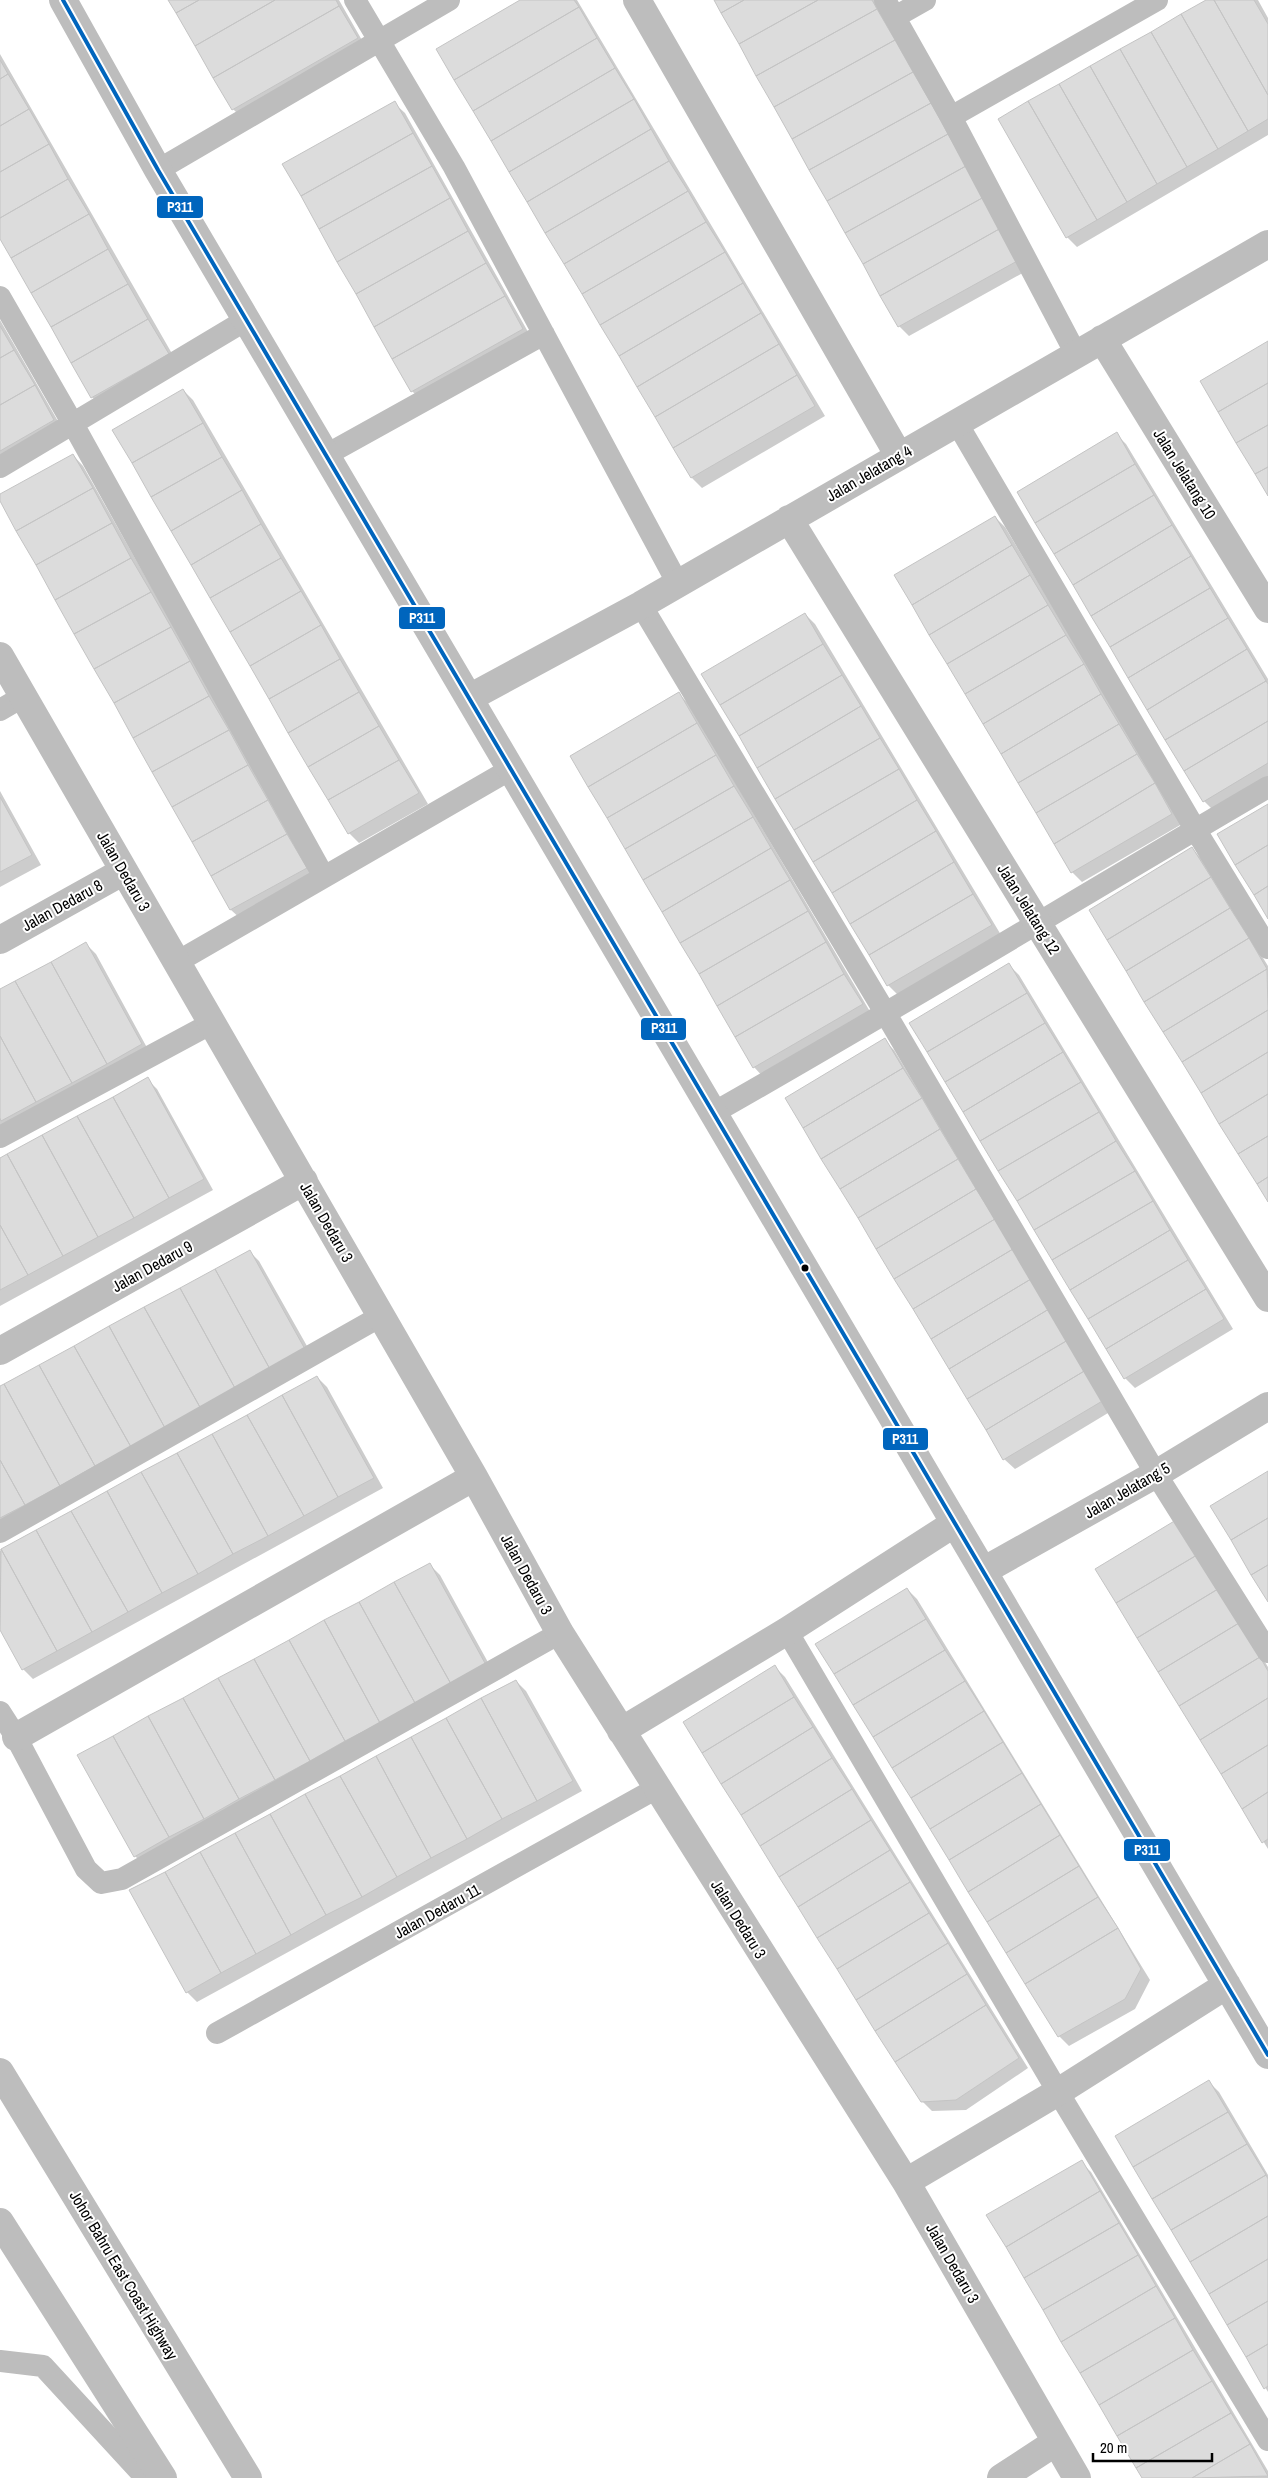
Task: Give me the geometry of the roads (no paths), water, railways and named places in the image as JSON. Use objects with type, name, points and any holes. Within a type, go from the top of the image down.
[{"type":"main road","points":[[63,0],[158,170],[1268,2054]]},
{"type":"main road","points":[[637,0],[899,456]]},
{"type":"main road","name":"Jalan Jelatang 4","points":[[469,698],[641,606],[1268,244]]},
{"type":"main road","name":"Jalan Jelatang 10","points":[[1102,339],[1268,609]]},
{"type":"main road","name":"Jalan Jelatang 12","points":[[789,520],[1268,1298]]},
{"type":"main road","name":"Jalan Dedaru 3","points":[[0,656],[474,1477],[560,1633],[906,2182],[1077,2478]]},
{"type":"main road","name":"Jalan Dedaru 8","points":[[0,940],[124,871]]},
{"type":"main road","name":"Jalan Dedaru 9","points":[[0,1351],[304,1181]]},
{"type":"main road","name":"Jalan Jelatang 5","points":[[983,1571],[1156,1474],[1268,1406]]},
{"type":"main road","points":[[16,1737],[474,1477]]},
{"type":"main road","points":[[621,1731],[787,1631],[955,1523]]},
{"type":"main road","points":[[906,2182],[1058,2092],[1227,1985]]},
{"type":"main road","name":"Johor Bahru East Coast Highway","points":[[0,2072],[248,2478]]},
{"type":"main road","points":[[0,2222],[163,2478]]},
{"type":"main road","points":[[1001,2478],[1056,2442]]},
{"type":"lane","points":[[355,0],[454,166],[678,584]]},
{"type":"lane","points":[[158,170],[449,0]]},
{"type":"lane","points":[[925,0],[890,8],[951,117],[1076,354]]},
{"type":"lane","points":[[951,117],[1157,0]]},
{"type":"lane","points":[[0,297],[73,424],[324,877]]},
{"type":"lane","points":[[0,467],[246,320]]},
{"type":"lane","points":[[326,455],[544,334]]},
{"type":"lane","points":[[957,423],[1195,830],[1268,948]]},
{"type":"lane","points":[[641,606],[886,1014],[1156,1474],[1268,1652]]},
{"type":"lane","points":[[0,710],[24,696]]},
{"type":"lane","points":[[177,962],[511,769]]},
{"type":"lane","points":[[714,1113],[886,1014],[1037,922],[1268,787]]},
{"type":"lane","points":[[0,1137],[212,1023]]},
{"type":"lane","points":[[0,1532],[381,1316]]},
{"type":"lane","points":[[787,1631],[1058,2092],[1268,2440]]},
{"type":"lane","points":[[0,1712],[16,1737],[86,1869],[101,1883],[122,1879],[560,1633]]},
{"type":"lane","name":"Jalan Dedaru 11","points":[[217,2033],[657,1788]]},
{"type":"lane","points":[[0,2361],[43,2366],[146,2478]]}]
